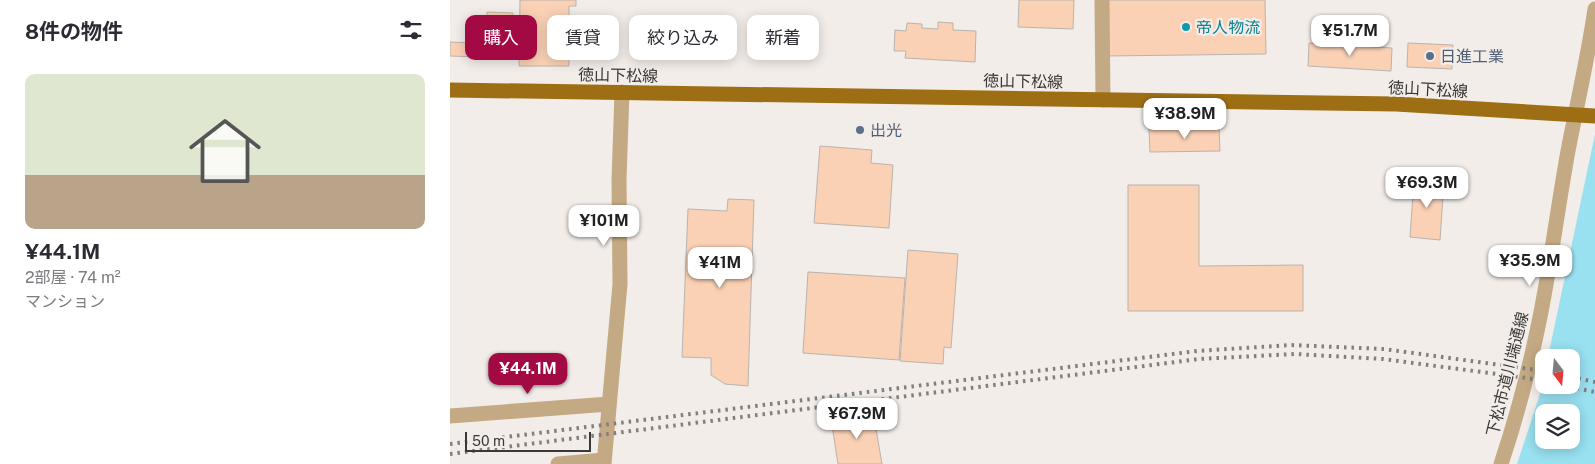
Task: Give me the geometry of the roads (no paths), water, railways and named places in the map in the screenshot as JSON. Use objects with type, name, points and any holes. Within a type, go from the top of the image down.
[{"type":"main road","name":"徳山下松線","points":[[450,90],[1396,104],[1594,116]]},
{"type":"street","points":[[1102,0],[1103,100]]},
{"type":"street","name":"下松市道川端通線","points":[[1501,464],[1515,424],[1541,316],[1568,150],[1595,9]]},
{"type":"street","points":[[558,464],[604,462],[620,284],[619,180],[622,92]]},
{"type":"street","points":[[450,416],[609,404]]},
{"type":"water","points":[[1595,134],[1595,464],[1517,464],[1535,409],[1535,449],[1580,449],[1580,404],[1537,404],[1540,394],[1580,394],[1580,349],[1550,349]]},
{"type":"railway","points":[[450,444],[1197,351],[1291,345],[1384,349],[1535,370]]},
{"type":"railway","points":[[450,454],[1199,359],[1295,354],[1383,359],[1535,379]]},
{"type":"railway","points":[[1580,379],[1595,382]]},
{"type":"railway","points":[[1580,389],[1595,392]]},
{"type":"place","name":"帝人物流","points":[[1186,27]]},
{"type":"place","name":"日進工業","points":[[1430,56]]},
{"type":"place","name":"出光","points":[[860,130]]}]
